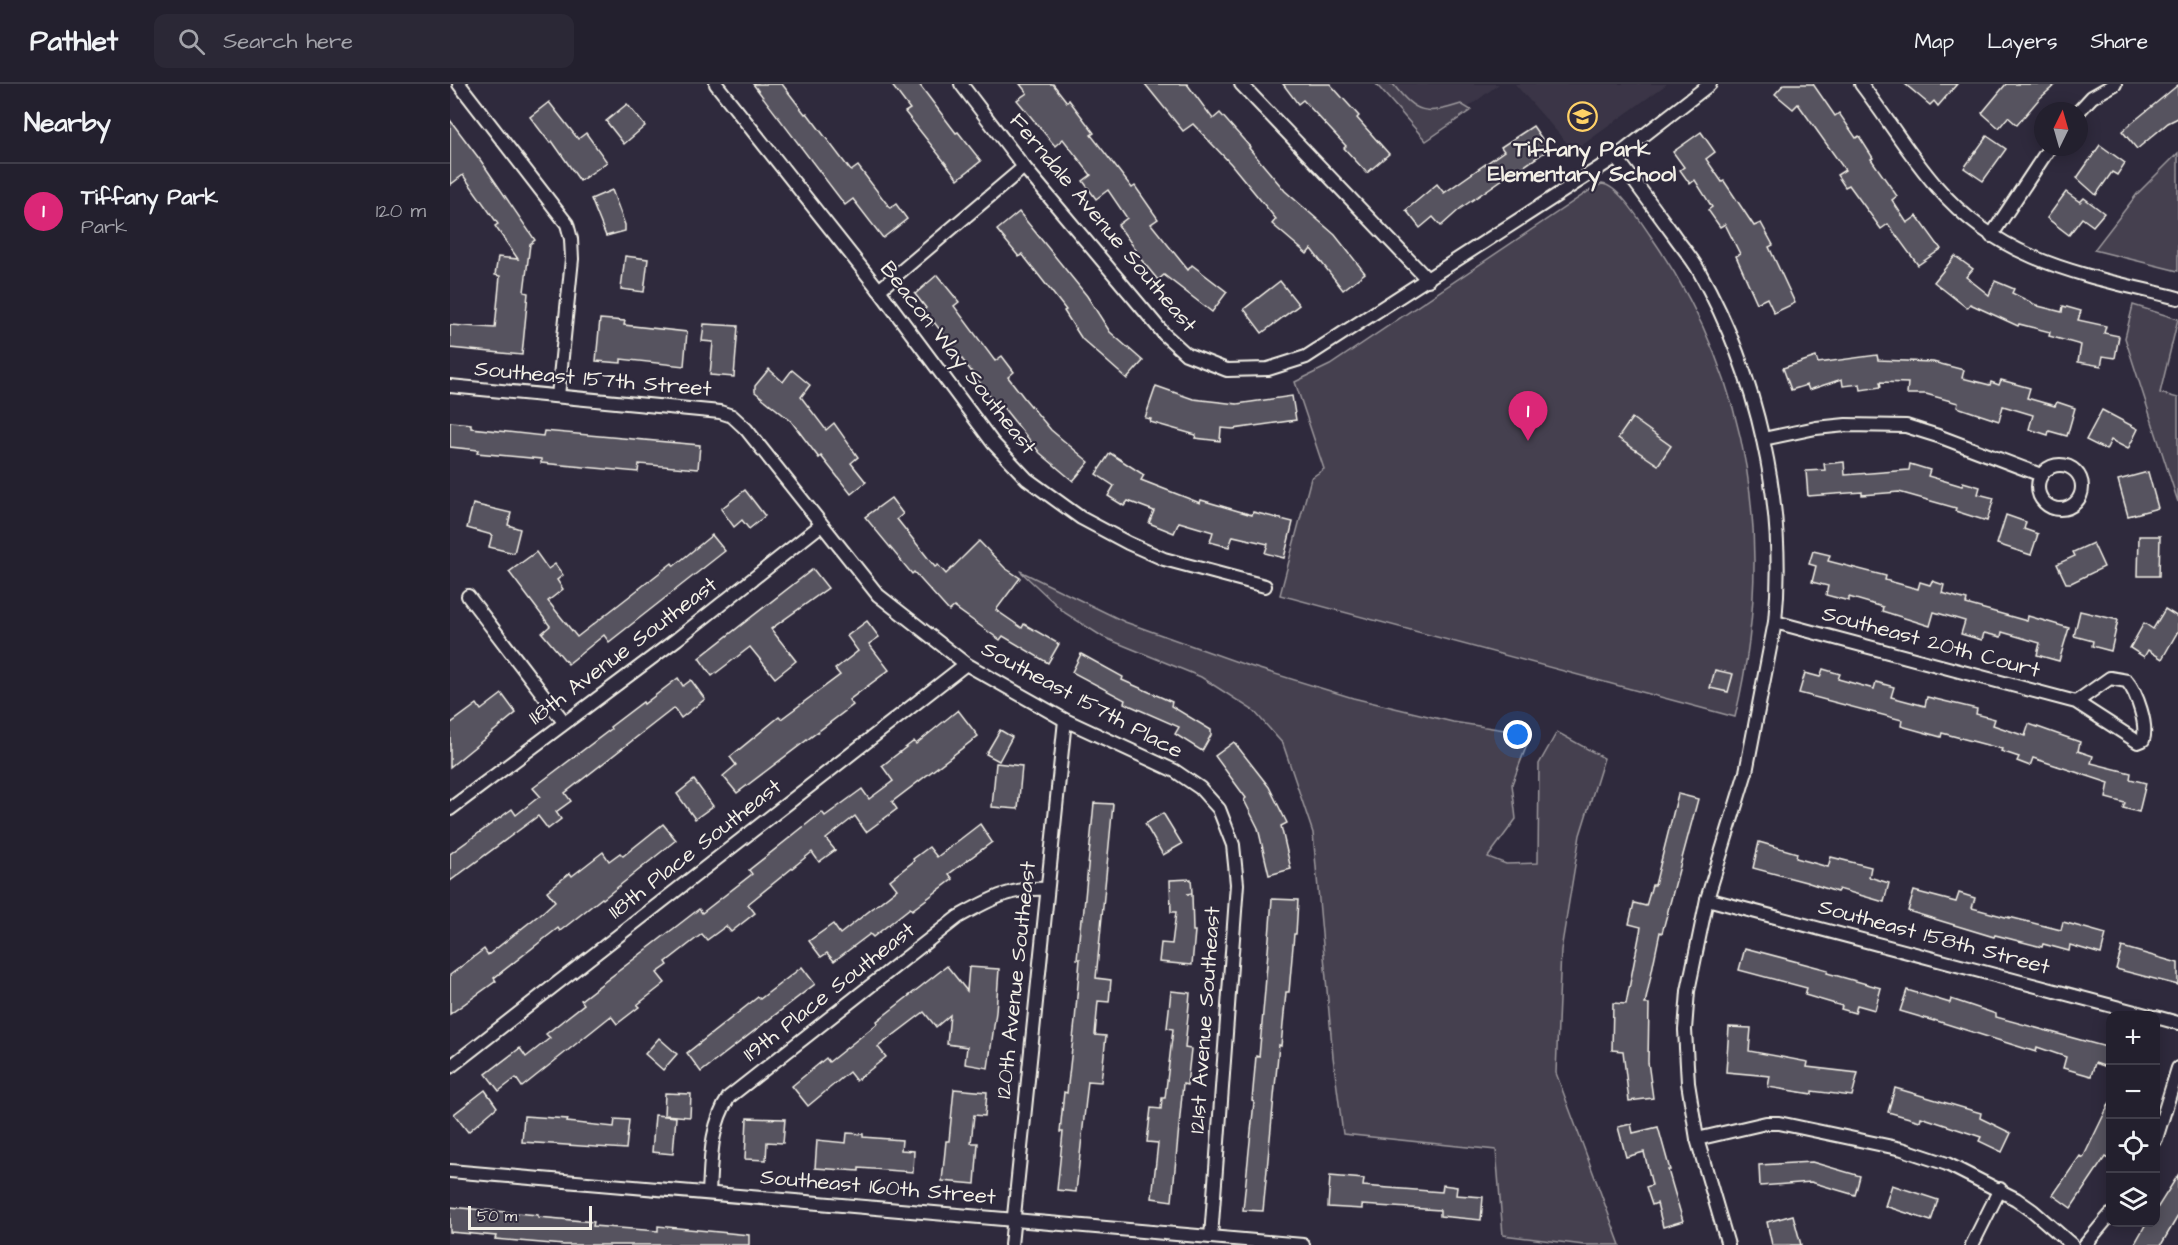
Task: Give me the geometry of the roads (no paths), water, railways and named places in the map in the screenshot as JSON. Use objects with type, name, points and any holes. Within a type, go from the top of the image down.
[{"type":"street","points":[[459,84],[567,224],[571,239],[572,259],[558,396]]},
{"type":"street","name":"Beacon Way Southeast","points":[[716,84],[879,290],[993,444],[1027,479],[1081,518],[1128,543],[1164,559],[1265,586]]},
{"type":"street","name":"Ferndale Avenue Southeast","points":[[961,84],[1024,167],[1164,334],[1186,354],[1227,370],[1268,369],[1306,357],[1428,280]]},
{"type":"street","points":[[1241,84],[1428,280],[1616,157],[1710,84]]},
{"type":"street","points":[[1861,84],[1937,188],[1991,236],[2031,257],[2060,268],[2178,298]]},
{"type":"street","points":[[2087,102],[2115,84]]},
{"type":"street","points":[[1991,236],[2044,156]]},
{"type":"street","points":[[1616,157],[1699,269],[1737,353],[1763,439],[1772,490],[1777,548],[1778,599],[1775,622],[1746,772],[1707,899],[1688,991],[1685,1030],[1688,1083],[1697,1139],[1728,1245]]},
{"type":"street","points":[[879,290],[1024,167]]},
{"type":"street","name":"Southeast 157th Street","points":[[450,386],[720,412],[732,416]]},
{"type":"street","name":"Southeast 157th Place","points":[[732,416],[746,429],[878,595],[966,664],[1065,720],[1175,771],[1200,788],[1219,809]]},
{"type":"street","points":[[1763,439],[1846,424],[1906,426],[2041,475]]},
{"type":"street","name":"118th Avenue Southeast","points":[[450,809],[677,639],[821,525]]},
{"type":"street","points":[[468,596],[564,722]]},
{"type":"street","name":"Southeast 20th Court","points":[[1775,622],[2076,702],[2138,742],[2143,740],[2145,733],[2135,690],[2127,681],[2110,678],[2076,702]]},
{"type":"street","name":"118th Place Southeast","points":[[450,1067],[966,664]]},
{"type":"street","name":"120th Avenue Southeast","points":[[1011,1245],[1065,720]]},
{"type":"street","name":"121st Avenue Southeast","points":[[1211,1237],[1236,884],[1233,845],[1219,809]]},
{"type":"street","name":"119th Place Southeast","points":[[709,1193],[712,1133],[719,1111],[729,1097],[958,917],[994,897],[1029,888],[1047,889]]},
{"type":"street","name":"Southeast 158th Street","points":[[1707,899],[2132,1011]]},
{"type":"street","points":[[2160,1018],[2178,1023]]},
{"type":"street","points":[[2160,1126],[2178,1068]]},
{"type":"street","points":[[1697,1139],[1766,1123],[1795,1125],[1902,1149],[1955,1167],[2000,1189],[2033,1211],[2072,1245]]},
{"type":"street","name":"Southeast 160th Street","points":[[450,1172],[1303,1245]]},
{"type":"street","points":[[1972,1245],[2000,1189]]},
{"type":"street","points":[[2085,1245],[2106,1220]]},
{"type":"place","name":"Tiffany Park Elementary School","points":[[1582,117]]},
{"type":"place","name":"Tiffany Park","points":[[1528,441]]}]
